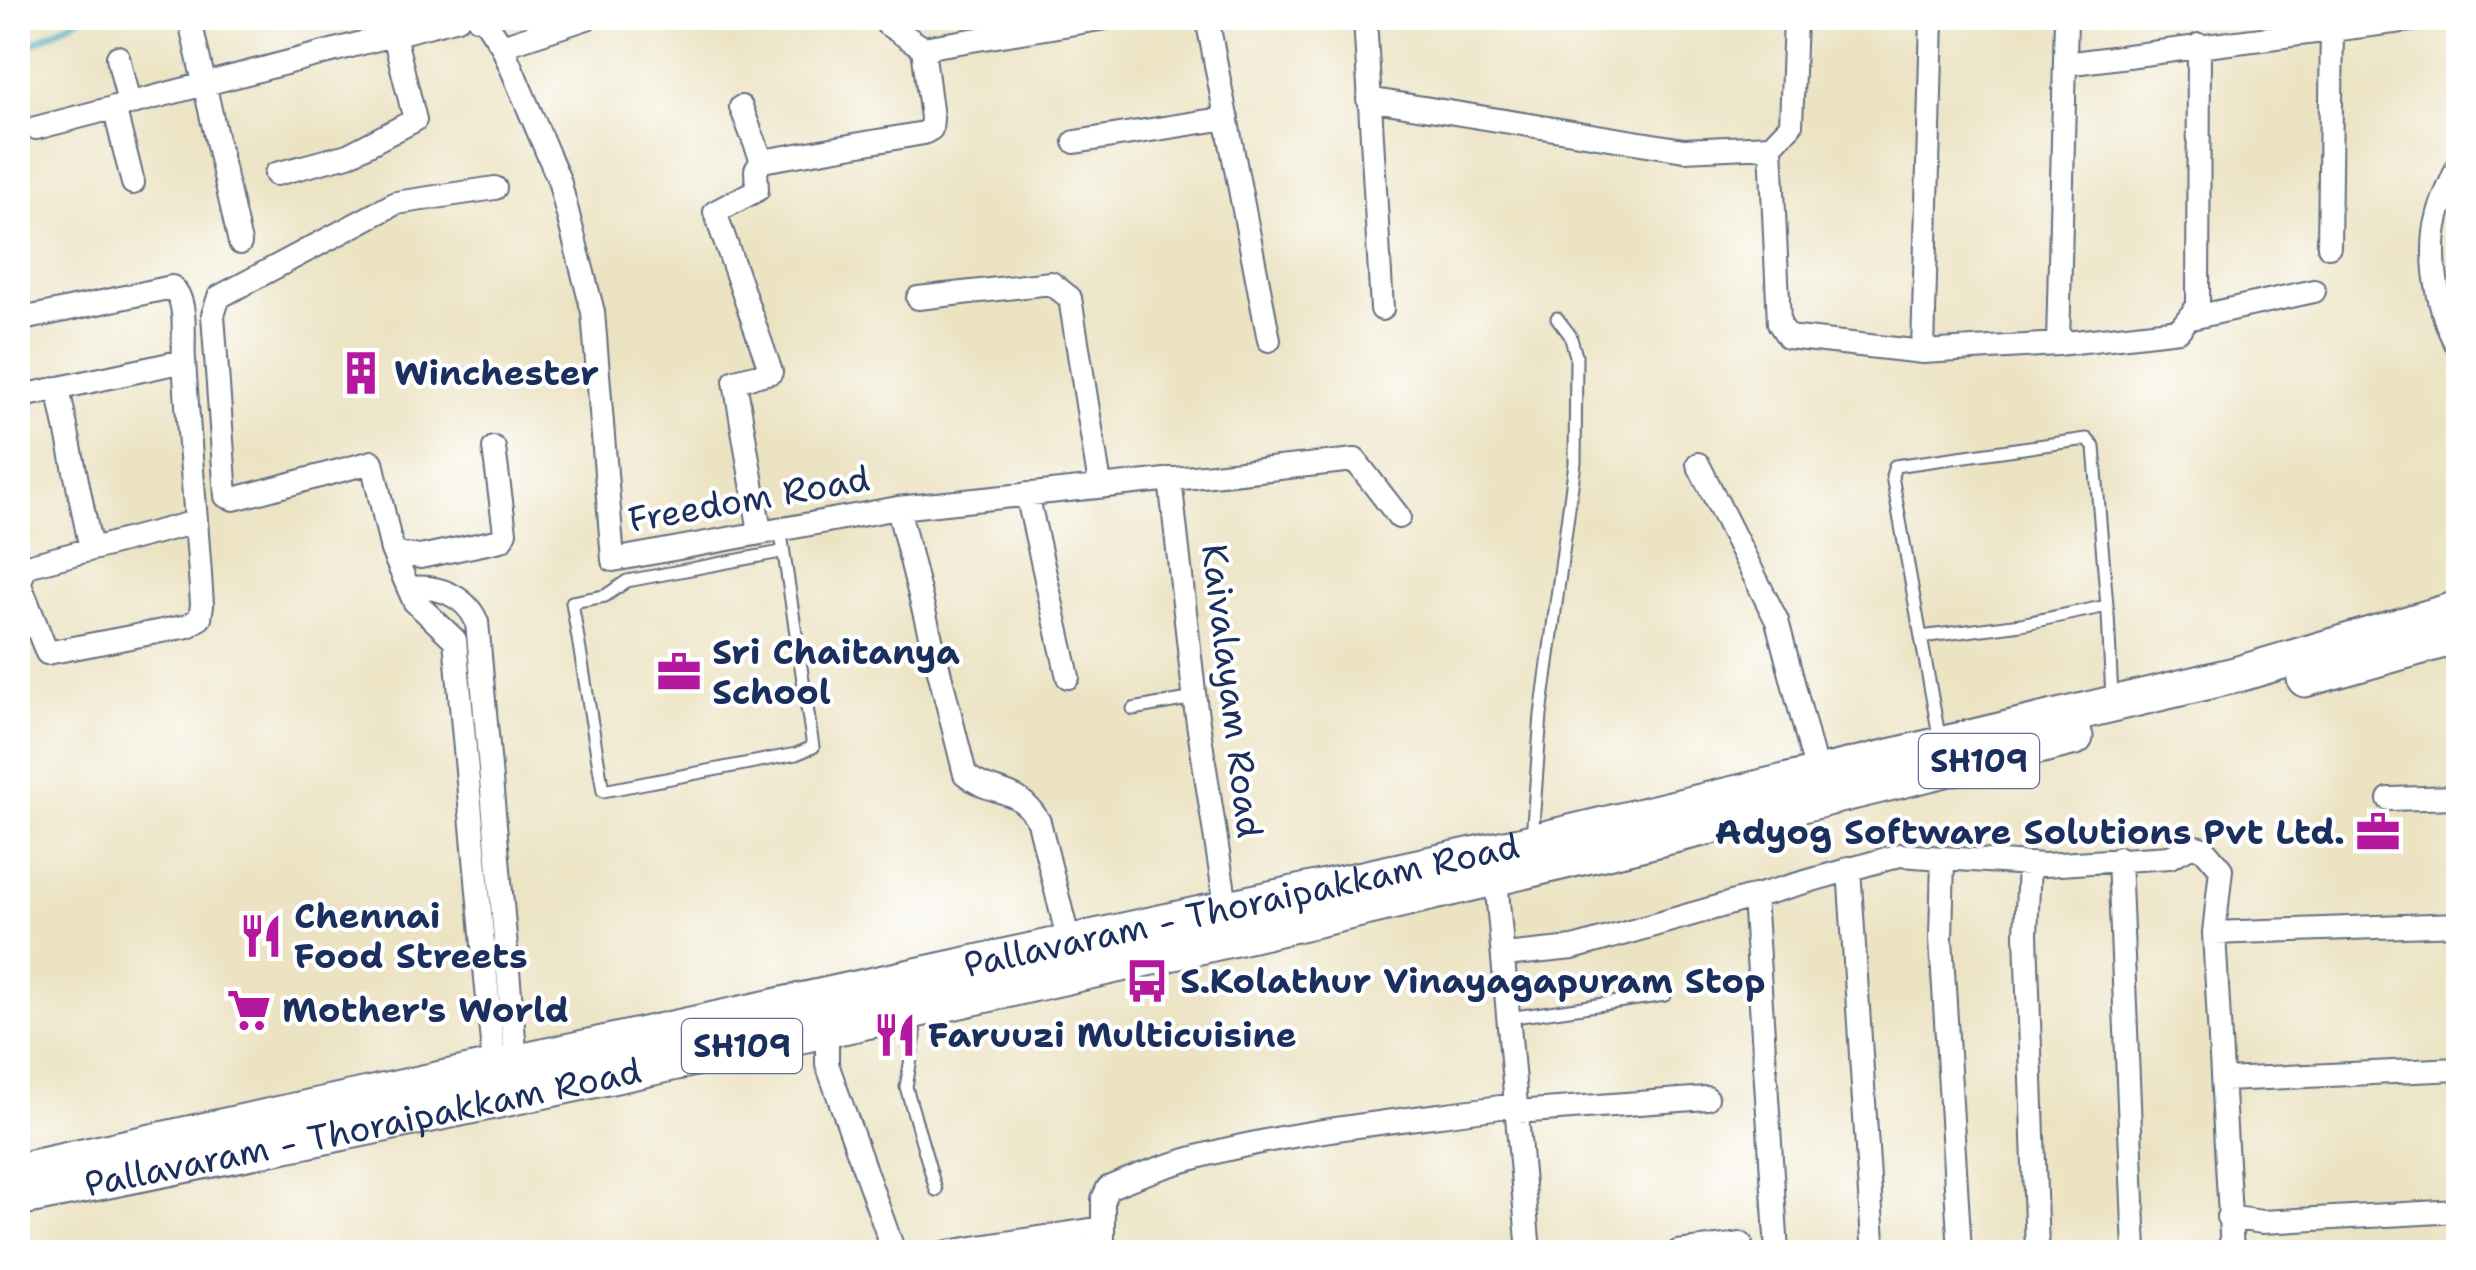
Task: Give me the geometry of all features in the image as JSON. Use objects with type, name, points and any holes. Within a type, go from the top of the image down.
[{"type":"main road","name":"Pallavaram - Thoraipakkam Road","points":[[18,1172],[309,1110],[505,1063],[862,1005],[1070,946],[1226,912],[1494,866],[1532,842],[2235,675],[2458,609]]},
{"type":"main road","name":"Pallavaram - Thoraipakkam Road","points":[[18,1198],[270,1148],[827,1027],[862,1005],[911,1009],[1494,866],[2245,696],[2458,636]]},
{"type":"street","points":[[36,128],[456,18]]},
{"type":"street","points":[[478,18],[484,19],[502,46],[588,18]]},
{"type":"street","points":[[886,18],[887,24],[923,48],[1106,18]]},
{"type":"street","points":[[1207,18],[1269,340]]},
{"type":"street","points":[[1365,18],[1382,309]]},
{"type":"street","points":[[1368,99],[1684,150],[1772,146],[1792,125],[1795,18]]},
{"type":"street","points":[[1923,352],[1932,18]]},
{"type":"street","points":[[2058,344],[2066,18]]},
{"type":"street","points":[[2065,64],[2426,18]]},
{"type":"street","points":[[191,25],[240,243]]},
{"type":"street","points":[[2329,246],[2332,28]]},
{"type":"street","points":[[276,174],[348,156],[415,120],[394,34]]},
{"type":"street","points":[[1772,146],[1778,323],[1788,336],[1923,352],[2058,344],[2179,330],[2198,306],[2199,45]]},
{"type":"street","name":"Freedom Road","points":[[502,46],[559,180],[593,312],[613,560],[898,508],[1354,460],[1399,517]]},
{"type":"street","points":[[770,530],[734,395],[735,382],[771,372],[715,212],[757,190],[756,170],[762,161],[931,129],[923,48]]},
{"type":"street","points":[[118,56],[132,183]]},
{"type":"street","points":[[741,107],[762,161]]},
{"type":"street","points":[[1074,142],[1227,118]]},
{"type":"street","points":[[2458,165],[2448,217],[2440,300],[2458,348]]},
{"type":"street","points":[[494,188],[396,204],[219,298],[214,305],[226,496],[234,499],[372,462],[396,553],[420,612],[450,632],[458,649],[505,1063]]},
{"type":"street","points":[[918,298],[1051,283],[1062,288],[1070,298],[1100,485]]},
{"type":"street","points":[[18,320],[172,287],[181,297],[196,522],[200,618],[188,626],[47,654],[18,582],[28,566],[196,522]]},
{"type":"street","points":[[2191,318],[2314,291]]},
{"type":"street","points":[[18,397],[184,361]]},
{"type":"street","points":[[58,388],[90,549]]},
{"type":"street","points":[[396,553],[420,557],[501,540],[505,532],[494,448]]},
{"type":"street","points":[[1698,464],[1764,586],[1777,621],[1817,774]]},
{"type":"street","name":"Kaivalayam Road","points":[[1170,479],[1194,698],[1226,912]]},
{"type":"street","points":[[1027,494],[1068,678]]},
{"type":"street","points":[[898,508],[965,774],[974,782],[1017,794],[1040,822],[1070,946]]},
{"type":"street","points":[[412,588],[428,586],[463,601],[477,622],[505,1063]]},
{"type":"street","points":[[2389,800],[2458,797]]},
{"type":"street","points":[[1504,955],[1573,948],[1900,855],[2030,864],[2170,857],[2192,846],[2204,849],[2221,869],[2214,933],[2232,1252]]},
{"type":"street","points":[[1943,858],[1942,938],[1960,1252]]},
{"type":"street","points":[[2119,858],[2135,1252]]},
{"type":"street","points":[[2030,864],[2026,934],[2036,1251]]},
{"type":"street","points":[[1494,866],[1529,1252]]},
{"type":"street","points":[[1849,868],[1873,1242]]},
{"type":"street","points":[[1754,896],[1761,946],[1777,1252]]},
{"type":"street","points":[[2214,933],[2458,924]]},
{"type":"street","points":[[827,1027],[827,1064],[894,1252]]},
{"type":"street","points":[[2224,1080],[2458,1069]]},
{"type":"street","points":[[1103,1252],[1108,1188],[1156,1166],[1346,1129],[1516,1108],[1707,1098]]},
{"type":"street","points":[[2228,1216],[2262,1222],[2458,1211]]},
{"type":"street","points":[[947,1252],[1103,1228]]},
{"type":"street","points":[[1678,1252],[1742,1244]]},
{"type":"lane","points":[[1532,842],[1541,715],[1575,463],[1576,356],[1570,335],[1557,318]]},
{"type":"lane","points":[[1941,745],[1892,476],[1895,466],[2087,439],[2094,447],[2112,704]]},
{"type":"lane","points":[[770,530],[782,552],[813,746],[796,754],[604,791],[572,602],[606,596],[626,581],[782,552]]},
{"type":"lane","points":[[1921,637],[2021,624],[2107,606]]},
{"type":"lane","points":[[1133,709],[1194,698]]},
{"type":"lane","points":[[1508,1018],[1664,995]]},
{"type":"lane","points":[[911,1009],[914,1036],[906,1087],[936,1190]]},
{"type":"waterway","points":[[18,52],[79,18]]},
{"type":"place","name":"Winchester","points":[[361,373]]},
{"type":"place","name":"Sri Chaitanya School","points":[[679,672]]},
{"type":"place","name":"Adyog Software Solutions Pvt Ltd.","points":[[2378,832]]},
{"type":"place","name":"Chennai Food Streets","points":[[261,936]]},
{"type":"place","name":"S.Kolathur Vinayagapuram Stop","points":[[1147,981]]},
{"type":"place","name":"Mother's World","points":[[249,1010]]},
{"type":"place","name":"Faruuzi Multicuisine","points":[[895,1035]]}]
